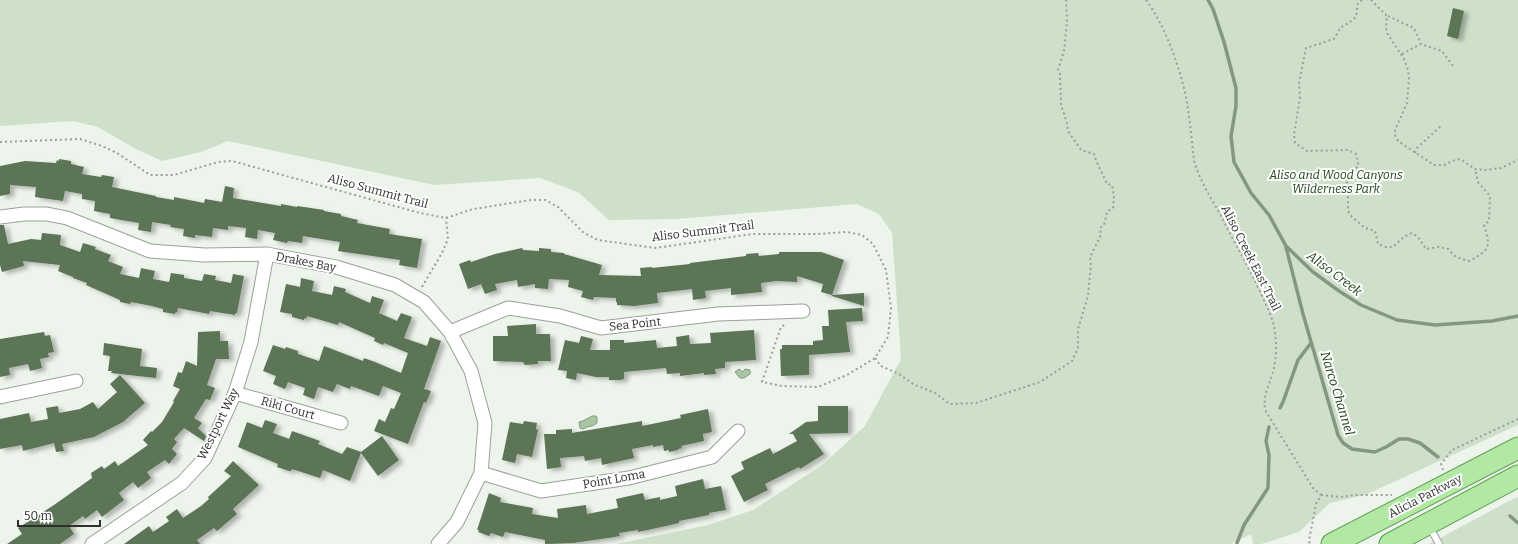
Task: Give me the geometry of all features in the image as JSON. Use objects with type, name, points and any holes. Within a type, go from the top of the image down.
[{"type":"main road","name":"Alicia Parkway","points":[[1332,544],[1518,448]]},
{"type":"main road","points":[[1390,544],[1518,476]]},
{"type":"street","name":"Drakes Bay","points":[[0,217],[24,214],[47,214],[67,218],[150,251],[204,256],[267,254],[336,267],[395,285],[424,302],[450,332],[471,371],[485,422],[480,473]]},
{"type":"street","name":"Westport Way","points":[[92,544],[182,483],[205,458],[235,393],[252,342],[267,254]]},
{"type":"street","name":"Sea Point","points":[[450,332],[508,308],[560,316],[601,328],[718,314],[803,311]]},
{"type":"street","points":[[0,397],[76,381]]},
{"type":"street","name":"Riki Court","points":[[235,393],[341,423]]},
{"type":"street","name":"Point Loma","points":[[480,473],[541,491],[629,478],[712,457],[738,431]]},
{"type":"street","points":[[438,544],[456,522],[480,473]]},
{"type":"lane","points":[[1428,524],[1438,544]]},
{"type":"path","points":[[875,358],[881,366],[899,374],[913,384],[935,393],[950,404],[976,403],[1009,393],[1040,382],[1072,361],[1078,348],[1078,329],[1088,296],[1091,265],[1090,257],[1101,235],[1100,228],[1104,225],[1107,212],[1114,208],[1114,196],[1112,185],[1107,184],[1094,154],[1081,150],[1068,132],[1067,123],[1061,105],[1060,74],[1058,70],[1064,51],[1067,22],[1066,0]]},
{"type":"path","name":"Aliso Creek East Trail","points":[[1146,0],[1159,22],[1183,83],[1187,102],[1194,161],[1197,170],[1245,262],[1271,317],[1275,334],[1276,351],[1272,375],[1264,399],[1265,410],[1313,488],[1320,495]]},
{"type":"path","points":[[1362,0],[1358,3],[1356,16],[1349,23],[1341,27],[1334,39],[1306,48],[1299,83],[1300,98],[1294,135],[1295,143],[1307,151],[1348,150],[1356,154],[1358,167],[1350,171],[1346,178],[1349,193],[1348,211],[1352,217],[1365,228],[1375,231],[1378,244],[1386,247],[1393,247],[1406,235],[1412,233],[1418,237],[1426,249],[1439,247],[1448,249],[1456,257],[1469,261],[1485,252],[1488,247],[1484,225],[1490,221],[1490,196],[1478,182],[1475,168]]},
{"type":"path","points":[[1371,0],[1388,16],[1414,28],[1422,44],[1442,51],[1453,66]]},
{"type":"path","points":[[1388,16],[1386,28],[1387,33],[1402,54],[1408,70],[1409,89],[1405,108],[1395,130],[1395,135],[1398,141],[1434,165],[1444,165],[1455,160],[1460,160],[1475,168],[1493,170],[1518,160]]},
{"type":"path","points":[[1402,54],[1422,44]]},
{"type":"path","points":[[1415,153],[1417,148],[1442,125]]},
{"type":"path","name":"Aliso Summit Trail","points":[[0,142],[80,139],[102,146],[117,153],[150,175],[174,175],[218,162],[232,161],[420,213],[446,218],[473,209],[531,200],[545,200],[558,207],[584,233],[598,240],[656,248],[753,234],[818,234],[847,232],[862,235],[873,244],[886,270],[891,308],[888,337],[875,358],[847,375],[818,386],[782,386],[762,382],[781,327],[803,311]]},
{"type":"path","points":[[416,297],[442,253],[448,239],[446,218]]},
{"type":"path","points":[[1443,470],[1441,464],[1452,450],[1518,418]]},
{"type":"path","points":[[1310,544],[1309,541],[1316,504],[1320,495],[1340,497],[1387,494],[1393,496]]},
{"type":"green space","name":"Aliso and Wood Canyons Wilderness Park","points":[[0,0],[1518,0],[1518,425],[1365,495],[1330,503],[1299,532],[1261,544],[1253,544],[1251,534],[1230,544],[616,544],[708,525],[753,510],[822,465],[865,426],[901,359],[892,233],[879,214],[857,204],[677,219],[609,220],[578,192],[540,178],[434,185],[228,141],[201,152],[162,161],[134,148],[98,127],[73,121],[0,126]]},
{"type":"green space","points":[[1518,497],[1518,544],[1429,544],[1507,502]]},
{"type":"shaded area","points":[[739,369],[743,372],[745,369],[750,370],[750,374],[744,378],[740,378],[735,372]]},
{"type":"shaded area","points":[[592,416],[596,416],[597,423],[583,429],[580,428],[579,422]]},
{"type":"building","points":[[1453,8],[1464,11],[1458,39],[1447,36]]},
{"type":"building","points":[[59,159],[71,161],[71,164],[84,167],[82,174],[101,177],[102,175],[114,177],[112,187],[156,197],[174,200],[174,197],[204,203],[205,199],[222,202],[225,186],[234,188],[233,198],[281,206],[281,204],[324,210],[341,214],[341,216],[358,220],[357,223],[390,229],[389,234],[422,239],[417,268],[399,265],[400,260],[338,251],[340,242],[303,236],[302,243],[288,241],[287,243],[273,240],[275,233],[258,230],[257,239],[245,237],[246,228],[228,226],[228,230],[213,228],[212,237],[195,235],[195,238],[183,236],[184,229],[152,222],[151,232],[138,230],[139,223],[110,218],[110,214],[94,211],[95,201],[82,199],[82,194],[65,191],[63,201],[35,197],[36,187],[10,185],[10,194],[0,196],[0,166],[25,161],[56,163]]},
{"type":"building","points":[[0,225],[4,225],[8,244],[31,239],[41,240],[42,233],[61,235],[60,245],[80,252],[83,243],[96,247],[95,249],[111,255],[108,261],[123,267],[120,274],[139,278],[141,268],[155,271],[153,279],[169,282],[171,273],[184,275],[184,278],[202,281],[204,274],[216,276],[215,280],[231,283],[233,274],[244,276],[237,313],[235,313],[235,315],[210,311],[209,314],[178,308],[177,313],[176,312],[175,314],[163,312],[163,309],[152,306],[131,302],[130,304],[120,302],[120,300],[86,285],[87,283],[58,271],[60,265],[23,261],[24,266],[2,272],[0,265]]},
{"type":"building","points":[[522,248],[523,250],[539,251],[539,248],[551,249],[551,252],[564,253],[602,265],[599,275],[641,276],[640,268],[690,264],[758,253],[759,256],[779,254],[779,252],[821,252],[844,260],[832,295],[821,292],[823,284],[797,276],[797,282],[776,281],[761,283],[762,292],[731,295],[731,288],[705,291],[706,298],[693,300],[692,289],[657,293],[658,303],[634,306],[617,305],[616,298],[594,297],[593,300],[581,297],[583,291],[568,287],[569,280],[549,279],[548,289],[535,288],[535,284],[518,287],[517,280],[495,284],[497,290],[485,294],[481,284],[468,289],[459,264]]},
{"type":"building","points":[[301,278],[314,281],[312,291],[332,295],[334,286],[346,289],[345,292],[370,303],[372,296],[384,300],[379,313],[397,321],[401,313],[412,317],[404,338],[427,346],[430,337],[441,341],[424,389],[431,391],[426,403],[424,402],[408,444],[374,431],[379,419],[385,422],[391,408],[394,409],[401,393],[383,386],[379,396],[351,386],[350,389],[337,384],[333,392],[318,387],[314,399],[303,395],[305,388],[288,382],[285,389],[273,384],[276,376],[263,371],[273,345],[298,351],[298,354],[319,361],[324,346],[363,361],[364,358],[401,373],[408,353],[384,343],[383,345],[374,341],[375,338],[339,322],[338,325],[307,316],[304,320],[292,317],[292,314],[280,312],[286,284],[300,287]]},
{"type":"building","points":[[864,293],[864,306],[832,296],[832,295]]},
{"type":"building","points":[[862,308],[863,321],[846,322],[850,352],[809,355],[809,375],[781,376],[780,349],[782,349],[782,345],[813,345],[813,341],[823,340],[822,326],[829,326],[828,310]]},
{"type":"building","points":[[536,324],[536,334],[550,334],[551,361],[538,361],[538,364],[525,365],[523,362],[493,361],[493,336],[508,336],[507,326]]},
{"type":"building","points":[[754,330],[756,360],[725,362],[725,368],[715,369],[716,374],[704,375],[704,373],[680,376],[680,373],[667,374],[666,368],[624,372],[624,379],[622,380],[609,380],[609,377],[596,377],[577,373],[576,380],[566,378],[567,371],[558,370],[565,340],[579,343],[581,336],[593,339],[590,350],[610,350],[610,340],[624,340],[624,343],[656,340],[657,348],[677,346],[676,337],[689,335],[690,344],[711,343],[710,333]]},
{"type":"building","points":[[220,331],[220,341],[228,341],[229,359],[216,359],[207,385],[215,388],[210,400],[206,399],[194,418],[202,423],[198,428],[206,436],[204,441],[184,428],[174,439],[177,442],[172,449],[177,454],[169,464],[165,460],[147,472],[151,478],[138,488],[133,482],[119,493],[124,500],[102,517],[97,510],[85,519],[83,516],[69,526],[74,534],[60,544],[7,544],[22,534],[18,528],[92,478],[91,473],[102,466],[104,469],[115,461],[118,466],[148,445],[143,440],[162,422],[180,389],[173,386],[178,372],[182,373],[186,361],[197,366],[198,332]]},
{"type":"building","points":[[44,332],[45,336],[50,335],[54,352],[48,353],[49,357],[40,359],[42,368],[30,371],[28,364],[9,368],[10,375],[0,377],[0,339]]},
{"type":"building","points":[[104,343],[142,349],[140,366],[157,368],[156,378],[111,373],[112,371],[108,371],[110,356],[103,355]]},
{"type":"building","points":[[120,375],[145,403],[123,422],[94,437],[62,444],[64,451],[56,452],[54,443],[23,451],[22,445],[0,449],[0,419],[29,413],[31,422],[48,419],[46,408],[58,406],[59,413],[80,409],[93,402],[98,409],[117,392],[110,384]]},
{"type":"building","points":[[818,406],[848,406],[848,433],[809,434],[824,454],[800,469],[799,467],[765,484],[768,490],[744,502],[731,476],[744,469],[741,462],[770,448],[773,454],[797,441],[793,434],[789,434],[806,422],[818,421]]},
{"type":"building","points":[[708,409],[712,432],[703,434],[704,441],[681,446],[682,448],[678,450],[669,452],[669,450],[664,451],[663,445],[653,447],[653,445],[632,449],[634,458],[602,465],[601,458],[585,461],[584,456],[560,458],[561,467],[547,469],[544,434],[556,434],[556,430],[572,429],[572,433],[642,421],[642,426],[681,418],[680,415]]},
{"type":"building","points":[[265,420],[277,424],[273,433],[289,439],[292,431],[320,441],[318,444],[342,454],[347,447],[361,452],[382,436],[399,460],[378,476],[361,453],[350,481],[323,470],[320,478],[292,469],[289,471],[277,467],[278,464],[238,447],[247,422],[262,428]]},
{"type":"building","points":[[524,421],[537,423],[536,429],[538,430],[532,457],[517,454],[515,463],[502,460],[510,422],[523,424]]},
{"type":"building","points":[[233,461],[259,485],[233,509],[237,514],[217,531],[214,528],[197,540],[200,544],[124,544],[149,526],[153,532],[169,521],[166,517],[177,509],[183,518],[201,506],[209,499],[208,497],[231,476],[224,471]]},
{"type":"building","points":[[703,479],[705,489],[721,486],[726,510],[679,521],[679,523],[666,526],[638,532],[638,530],[619,533],[620,536],[573,543],[545,544],[545,540],[505,532],[503,537],[491,533],[489,536],[478,532],[479,530],[477,530],[489,493],[501,498],[500,502],[533,508],[532,514],[558,518],[557,509],[586,505],[587,514],[618,508],[616,499],[643,493],[645,500],[660,497],[660,500],[677,496],[675,486]]},
{"type":"waterway","name":"Aliso Creek","points":[[1208,0],[1213,9],[1224,42],[1236,88],[1236,106],[1231,136],[1234,162],[1251,193],[1269,215],[1286,246],[1313,272],[1339,291],[1361,305],[1397,320],[1435,325],[1492,321],[1518,316]]},
{"type":"waterway","name":"Narco Channel","points":[[1286,247],[1303,314],[1338,435],[1343,443],[1352,449],[1375,452],[1399,439],[1408,439],[1420,443],[1438,457]]},
{"type":"waterway","points":[[1280,408],[1298,360],[1311,343]]},
{"type":"waterway","points":[[1237,543],[1244,525],[1268,488],[1269,455],[1266,441],[1269,427]]},
{"type":"waterway","name":"Narco Channel","points":[[1510,516],[1518,523]]}]
